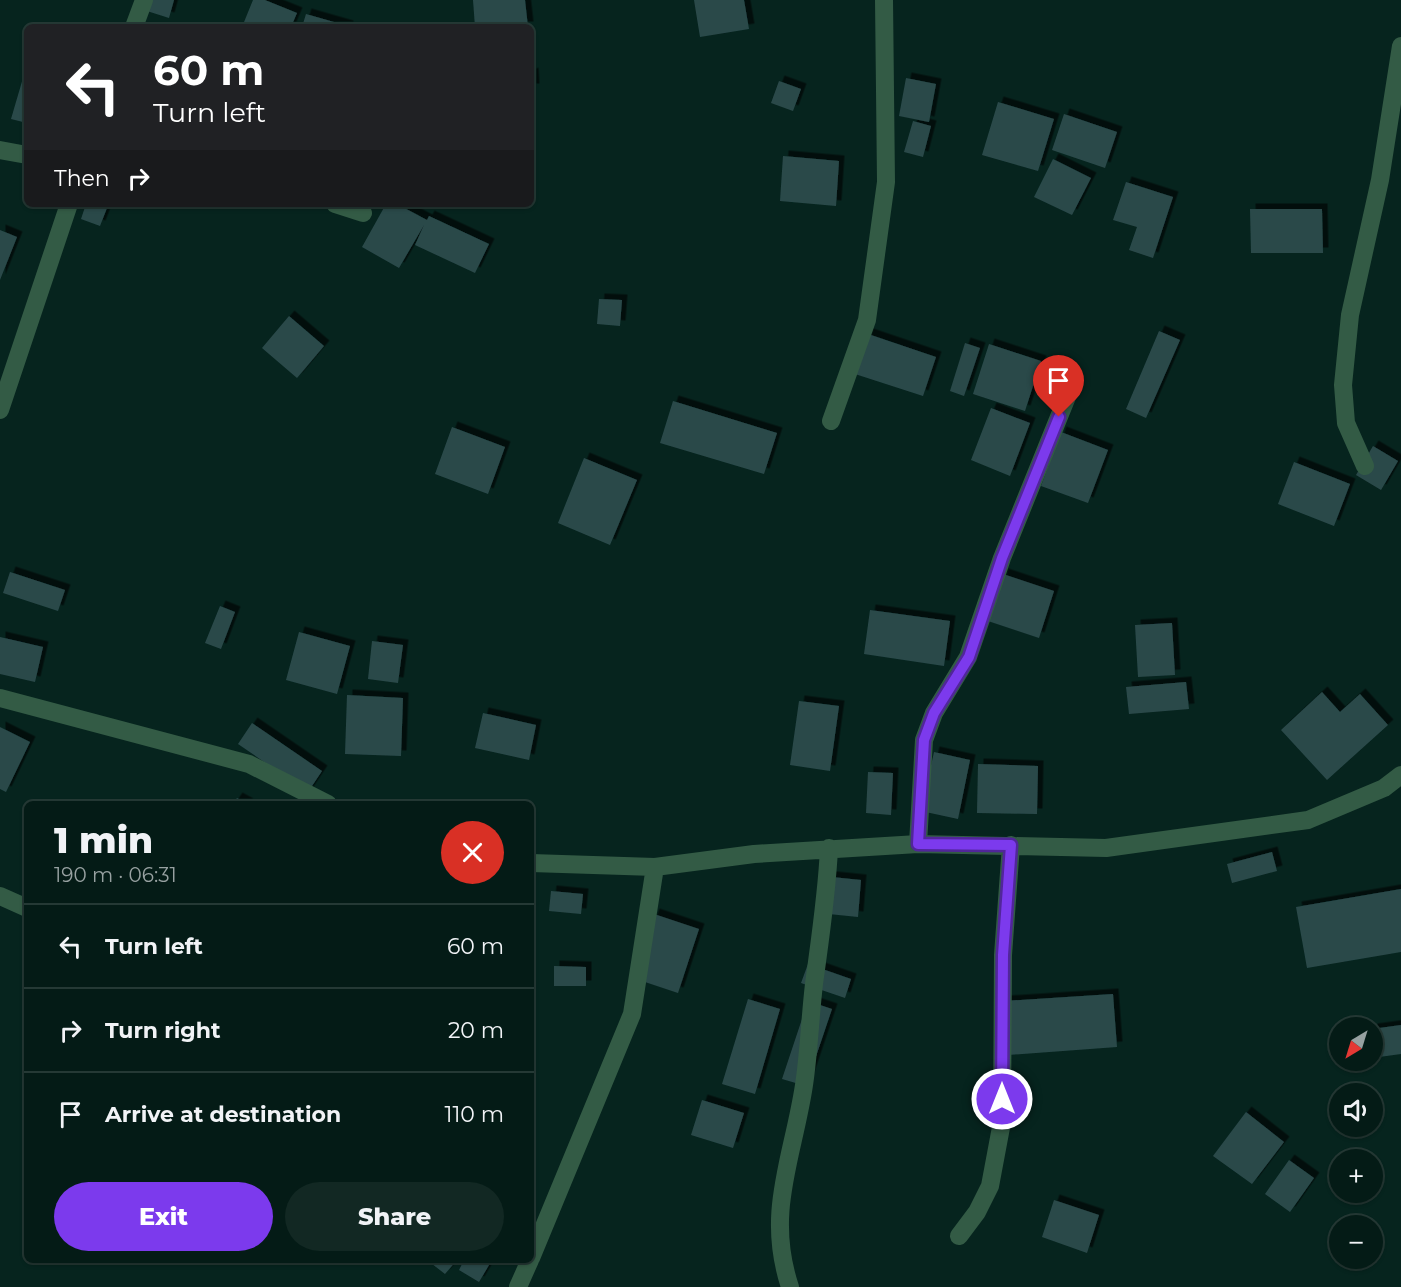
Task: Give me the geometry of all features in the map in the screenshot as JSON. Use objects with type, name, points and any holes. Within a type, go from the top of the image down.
[{"type":"street","points":[[135,24],[144,0]]},
{"type":"street","points":[[831,421],[867,320],[886,182],[884,0]]},
{"type":"street","points":[[1365,466],[1346,423],[1343,386],[1350,315],[1380,180],[1401,46]]},
{"type":"street","points":[[0,150],[24,154]]},
{"type":"street","points":[[0,410],[68,207]]},
{"type":"street","points":[[344,207],[363,213]]},
{"type":"street","points":[[918,844],[924,740],[934,713],[969,657],[1002,558],[1067,397]]},
{"type":"street","points":[[0,698],[249,764],[322,801]]},
{"type":"street","points":[[534,863],[655,867],[829,848],[918,844],[1106,848],[1308,820],[1384,788],[1401,776]]},
{"type":"street","points":[[959,1236],[977,1212],[990,1186],[1002,1122],[1003,955],[1011,845]]},
{"type":"street","points":[[790,1287],[779,1238],[786,1167],[804,1085],[814,985],[826,905],[829,848]]},
{"type":"street","points":[[534,1252],[632,1014],[655,867]]},
{"type":"street","points":[[0,896],[24,907]]},
{"type":"street","points":[[518,1287],[529,1263]]},
{"type":"building","points":[[151,0],[174,0],[169,18],[147,11]]},
{"type":"building","points":[[253,0],[265,0],[297,13],[292,24],[243,24]]},
{"type":"building","points":[[473,0],[525,0],[528,24],[475,24]]},
{"type":"building","points":[[694,0],[744,0],[749,29],[700,37]]},
{"type":"building","points":[[306,14],[341,24],[303,24]]},
{"type":"building","points":[[23,78],[24,78],[24,122],[11,119]]},
{"type":"building","points":[[906,78],[936,84],[929,122],[899,116]]},
{"type":"building","points":[[779,81],[801,89],[793,111],[771,103]]},
{"type":"building","points":[[998,102],[1054,119],[1038,171],[982,155]]},
{"type":"building","points":[[1064,114],[1117,132],[1105,168],[1052,150]]},
{"type":"building","points":[[913,121],[931,126],[923,157],[904,152]]},
{"type":"building","points":[[783,156],[839,161],[836,206],[780,201]]},
{"type":"building","points":[[1053,159],[1091,178],[1072,215],[1034,197]]},
{"type":"building","points":[[1126,182],[1173,197],[1153,258],[1129,250],[1137,227],[1113,220]]},
{"type":"building","points":[[85,207],[107,208],[100,226],[81,219]]},
{"type":"building","points":[[384,207],[403,207],[427,220],[429,216],[489,244],[475,273],[415,245],[424,225],[399,268],[362,247]]},
{"type":"building","points":[[1250,209],[1322,209],[1323,253],[1251,253]]},
{"type":"building","points":[[0,230],[17,237],[0,280]]},
{"type":"building","points":[[599,299],[622,300],[620,326],[597,324]]},
{"type":"building","points":[[289,316],[324,346],[297,378],[262,348]]},
{"type":"building","points":[[1159,331],[1180,340],[1146,418],[1126,409]]},
{"type":"building","points":[[868,334],[936,357],[923,396],[855,374]]},
{"type":"building","points":[[965,343],[980,348],[964,396],[950,391]]},
{"type":"building","points":[[989,344],[1041,361],[1025,411],[973,394]]},
{"type":"building","points":[[673,401],[777,433],[764,474],[660,443]]},
{"type":"building","points":[[991,408],[1030,423],[1010,476],[971,460]]},
{"type":"building","points":[[452,427],[505,447],[488,494],[435,474]]},
{"type":"building","points":[[1061,432],[1108,450],[1088,503],[1041,486]]},
{"type":"building","points":[[1373,446],[1398,461],[1381,490],[1356,475]]},
{"type":"building","points":[[584,458],[637,480],[610,545],[558,523]]},
{"type":"building","points":[[1294,462],[1350,484],[1334,526],[1278,504]]},
{"type":"building","points":[[10,572],[65,590],[58,611],[3,593]]},
{"type":"building","points":[[1003,574],[1054,591],[1039,638],[988,621]]},
{"type":"building","points":[[220,606],[235,612],[221,649],[205,643]]},
{"type":"building","points":[[870,610],[950,621],[944,666],[864,654]]},
{"type":"building","points":[[1172,623],[1175,675],[1138,677],[1135,625]]},
{"type":"building","points":[[299,632],[350,646],[337,694],[286,680]]},
{"type":"building","points":[[0,637],[43,647],[35,682],[0,674]]},
{"type":"building","points":[[372,641],[403,645],[398,683],[368,679]]},
{"type":"building","points":[[1186,682],[1189,709],[1129,714],[1126,687]]},
{"type":"building","points":[[1322,692],[1340,712],[1360,694],[1388,725],[1327,780],[1281,730]]},
{"type":"building","points":[[347,695],[403,698],[401,756],[345,754]]},
{"type":"building","points":[[799,701],[839,706],[830,771],[790,765]]},
{"type":"building","points":[[483,713],[536,725],[529,760],[475,748]]},
{"type":"building","points":[[252,723],[322,771],[308,792],[238,744]]},
{"type":"building","points":[[0,727],[30,742],[6,792],[0,789]]},
{"type":"building","points":[[934,752],[970,760],[958,819],[921,811]]},
{"type":"building","points":[[978,764],[1038,766],[1037,814],[977,813]]},
{"type":"building","points":[[868,772],[893,773],[891,815],[866,813]]},
{"type":"building","points":[[1272,852],[1277,871],[1232,883],[1227,864]]},
{"type":"building","points":[[822,876],[861,880],[858,917],[819,913]]},
{"type":"building","points":[[1401,889],[1401,952],[1307,968],[1296,907]]},
{"type":"building","points":[[551,891],[583,894],[581,914],[549,911]]},
{"type":"building","points":[[654,914],[699,929],[678,993],[633,978]]},
{"type":"building","points":[[808,964],[851,979],[845,998],[801,983]]},
{"type":"building","points":[[554,966],[586,967],[586,986],[554,986]]},
{"type":"building","points":[[1113,994],[1117,1047],[1008,1055],[1004,1001]]},
{"type":"building","points":[[748,999],[780,1009],[755,1094],[722,1084]]},
{"type":"building","points":[[808,1001],[832,1009],[806,1086],[782,1079]]},
{"type":"building","points":[[1401,1025],[1401,1054],[1383,1056],[1383,1027]]},
{"type":"building","points":[[702,1100],[744,1113],[733,1148],[691,1135]]},
{"type":"building","points":[[1246,1112],[1284,1142],[1252,1184],[1213,1156]]},
{"type":"building","points":[[1289,1160],[1314,1178],[1290,1212],[1265,1194]]},
{"type":"building","points":[[1054,1200],[1099,1215],[1087,1253],[1042,1237]]},
{"type":"building","points":[[431,1263],[454,1263],[445,1274]]},
{"type":"building","points":[[462,1263],[490,1263],[479,1282],[459,1270]]},
{"type":"route","points":[[1002,1099],[1003,955],[1011,845],[918,844],[924,740],[934,713],[969,657],[1002,558],[1059,417]]}]
